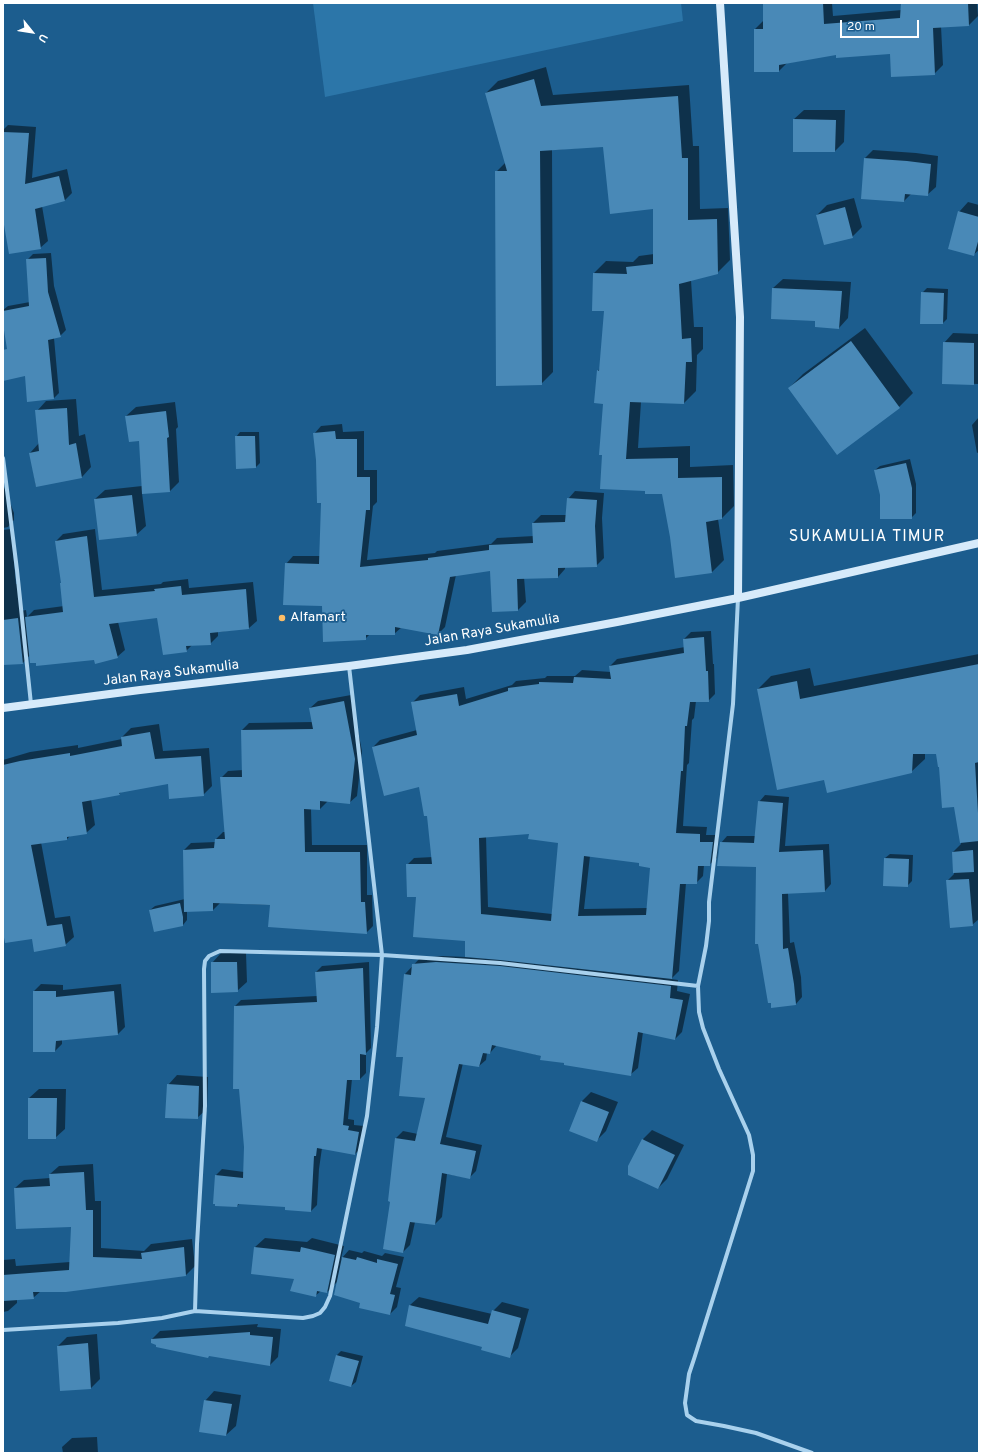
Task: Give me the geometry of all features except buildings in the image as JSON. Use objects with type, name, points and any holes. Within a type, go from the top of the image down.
[{"type":"main road","points":[[720,3],[740,317],[738,598]]},
{"type":"main road","name":"Jalan Raya Sukamulia","points":[[3,708],[349,666],[467,650],[738,598],[979,543]]},
{"type":"street","points":[[3,458],[17,570],[31,704]]},
{"type":"street","points":[[738,598],[733,704],[709,902],[709,922],[698,986],[699,1012],[703,1028],[716,1063],[749,1135],[753,1155],[753,1171],[689,1374],[685,1403],[687,1415],[696,1421],[756,1433],[812,1453]]},
{"type":"street","points":[[3,1330],[118,1323],[162,1318],[195,1311],[303,1318],[320,1313],[326,1306],[330,1296],[367,1116],[378,1027],[382,955],[349,666]]},
{"type":"street","points":[[195,1311],[205,1106],[204,969],[205,961],[209,956],[220,951],[382,955],[500,963],[698,986]]},
{"type":"shaded area","points":[[313,3],[681,3],[683,21],[325,97]]},
{"type":"place","name":"Alfamart","points":[[282,618]]},
{"type":"district","name":"SUKAMULIA TIMUR","points":[[867,538]]}]
